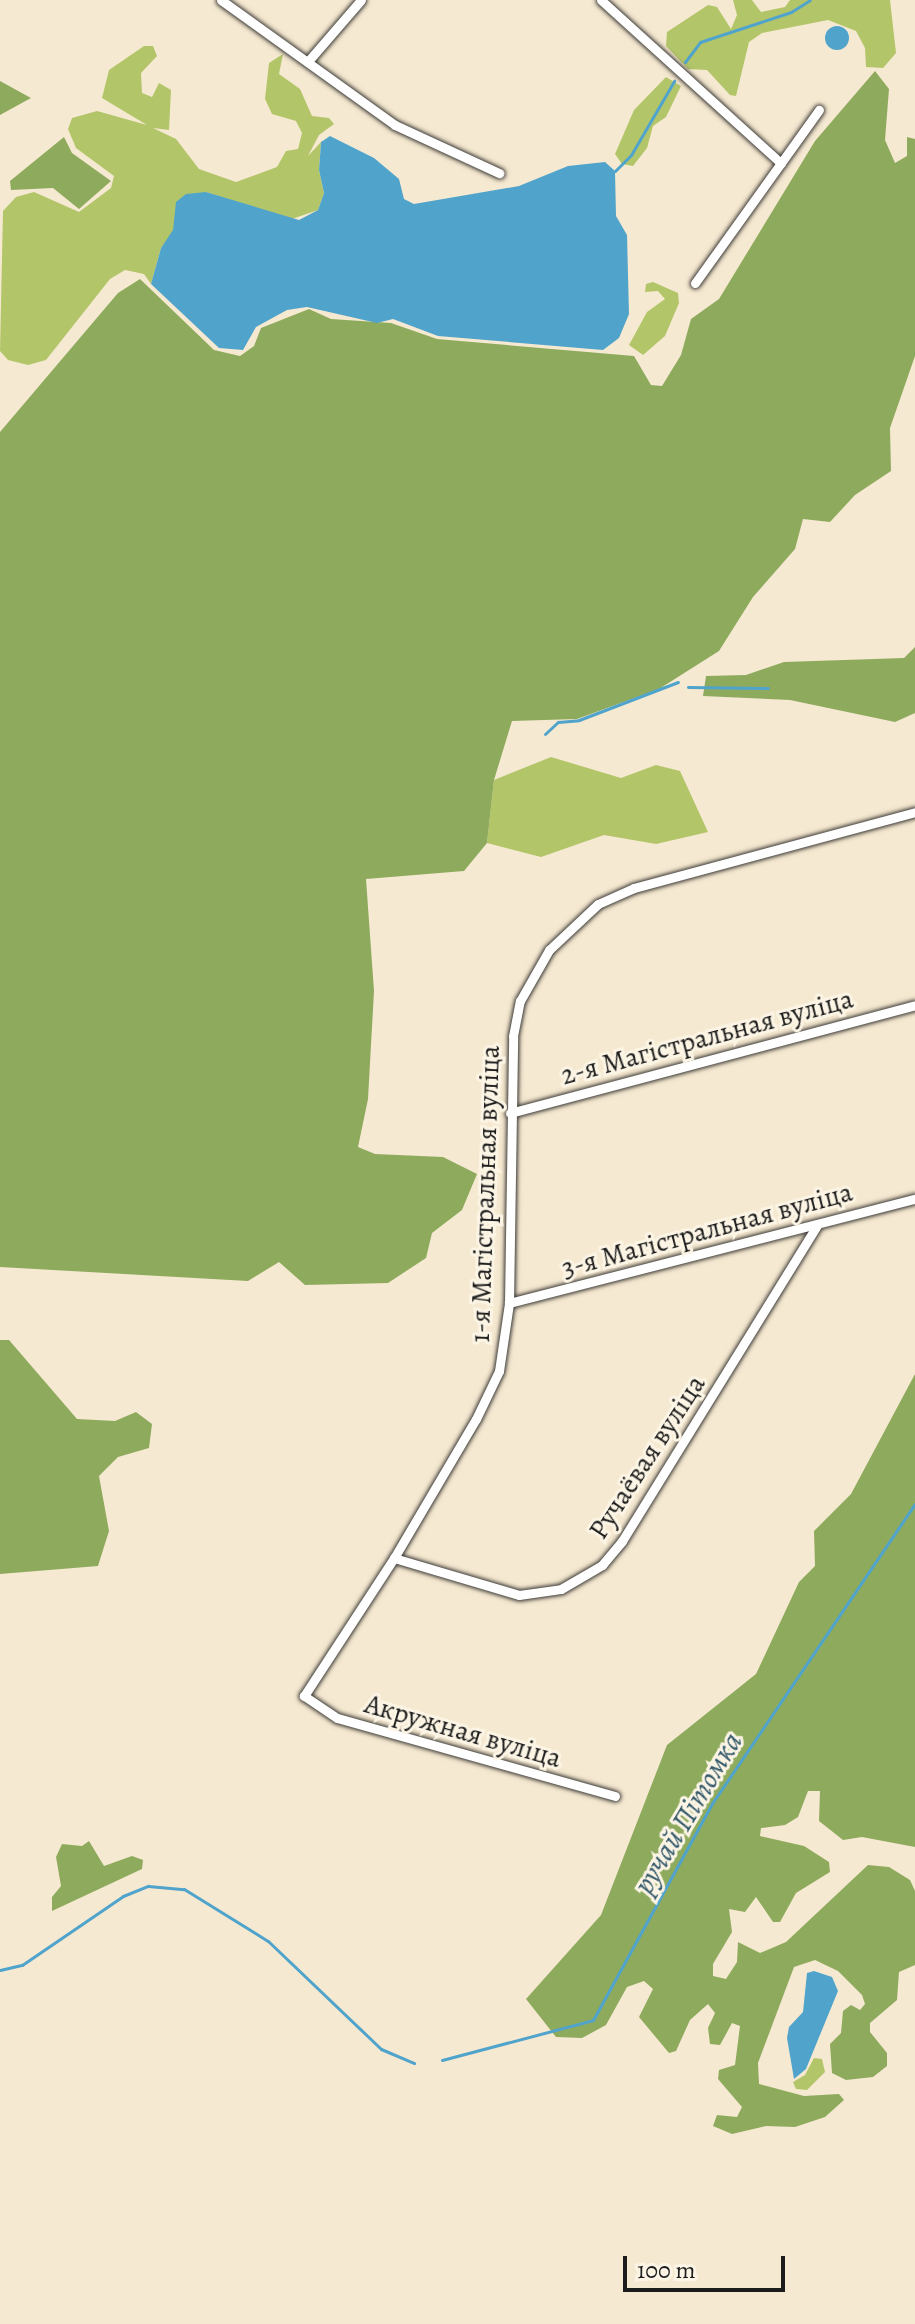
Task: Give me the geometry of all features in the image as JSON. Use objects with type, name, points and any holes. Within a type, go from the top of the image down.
[{"type":"street","points":[[221,0],[310,59],[395,125],[499,173]]},
{"type":"street","points":[[310,59],[361,0]]},
{"type":"street","points":[[601,0],[781,163]]},
{"type":"street","points":[[695,283],[819,110]]},
{"type":"street","name":"1-я Магістральная вуліца","points":[[304,1696],[394,1558],[476,1419],[499,1371],[509,1303],[509,1070],[520,1001],[549,950],[598,904],[679,873],[915,812]]},
{"type":"street","name":"2-я Магістральная вуліца","points":[[510,1113],[915,1005]]},
{"type":"street","name":"3-я Магістральная вуліца","points":[[509,1303],[915,1199]]},
{"type":"street","name":"Ручаёвая вуліца","points":[[394,1558],[519,1595],[561,1589],[602,1565],[622,1541],[817,1225]]},
{"type":"street","name":"Акружная вуліца","points":[[304,1696],[337,1718],[615,1796]]},
{"type":"green space","points":[[733,0],[752,0],[761,12],[785,7],[790,0],[890,0],[896,53],[883,68],[866,67],[865,48],[856,31],[828,20],[762,33],[749,42],[736,96],[730,95],[707,70],[688,69],[666,46],[667,32],[708,5],[717,7],[731,29],[737,15]]},
{"type":"green space","points":[[144,46],[153,46],[157,56],[141,73],[142,93],[152,97],[159,83],[171,90],[169,130],[153,128],[176,139],[199,169],[236,182],[277,167],[286,151],[298,149],[302,133],[296,121],[272,114],[265,99],[269,63],[283,54],[279,74],[300,89],[312,116],[329,118],[334,124],[319,135],[308,156],[321,142],[319,170],[324,193],[318,210],[289,220],[206,192],[161,248],[151,284],[144,274],[125,270],[110,279],[46,360],[28,365],[8,360],[0,351],[3,211],[16,197],[34,192],[79,212],[111,188],[114,176],[76,148],[68,129],[72,118],[97,111],[147,125],[102,98],[109,70]]},
{"type":"green space","points":[[875,71],[889,89],[885,140],[895,163],[907,156],[907,137],[915,139],[915,356],[890,428],[891,471],[855,495],[830,522],[803,519],[795,549],[753,597],[719,651],[659,689],[577,719],[512,721],[494,780],[487,843],[464,871],[366,879],[374,991],[368,1099],[358,1147],[375,1154],[443,1157],[477,1174],[462,1210],[432,1233],[426,1258],[388,1283],[305,1285],[279,1262],[248,1281],[0,1267],[0,432],[118,293],[140,279],[214,350],[240,356],[254,346],[261,328],[309,309],[331,319],[391,323],[437,339],[634,356],[651,385],[662,386],[681,355],[691,319],[719,299],[815,141]]},
{"type":"green space","points":[[666,77],[681,86],[666,117],[653,126],[647,148],[633,166],[622,164],[615,154],[634,110]]},
{"type":"green space","points":[[0,81],[31,98],[0,115]]},
{"type":"green space","points":[[64,137],[72,153],[111,181],[79,209],[53,188],[11,190],[10,181]]},
{"type":"green space","points":[[653,282],[678,293],[679,303],[665,336],[643,355],[629,345],[647,312],[665,299],[658,291],[645,292],[646,284]]},
{"type":"green space","points":[[915,647],[915,713],[895,722],[790,700],[703,696],[706,676],[746,675],[784,662],[904,658]]},
{"type":"green space","points":[[551,757],[621,778],[656,765],[680,771],[708,832],[656,844],[604,835],[541,857],[487,843],[494,780]]},
{"type":"green space","points":[[0,1340],[9,1340],[77,1419],[115,1421],[136,1412],[152,1424],[149,1448],[118,1457],[99,1476],[109,1531],[98,1566],[0,1574]]},
{"type":"green space","points":[[915,1374],[915,1847],[862,1837],[843,1840],[819,1821],[820,1791],[808,1791],[798,1817],[785,1825],[761,1828],[760,1836],[804,1846],[829,1862],[830,1872],[796,1893],[780,1922],[773,1922],[756,1897],[745,1912],[729,1909],[732,1932],[713,1964],[713,1976],[726,1979],[737,1962],[738,1942],[760,1953],[786,1942],[868,1865],[889,1867],[910,1880],[915,1891],[915,1965],[899,1972],[897,2000],[870,2023],[870,2032],[887,2053],[887,2066],[873,2077],[846,2080],[832,2073],[830,2044],[841,2033],[843,2011],[851,2005],[860,2010],[865,2004],[862,1995],[838,1971],[815,1960],[794,1967],[758,2063],[759,2084],[804,2096],[839,2094],[844,2100],[825,2117],[795,2127],[766,2126],[732,2134],[713,2126],[717,2115],[737,2117],[742,2107],[718,2079],[719,2070],[735,2065],[740,2026],[732,2023],[720,2045],[710,2044],[708,2028],[715,2013],[708,2004],[690,2020],[676,2051],[669,2053],[639,2017],[653,1989],[644,1981],[627,1987],[606,2025],[582,2038],[556,2037],[526,1999],[601,1915],[667,1745],[756,1674],[799,1582],[815,1566],[814,1531],[851,1494]]},
{"type":"green space","points":[[89,1841],[104,1866],[132,1856],[143,1860],[142,1869],[52,1911],[52,1897],[61,1886],[56,1857],[62,1844],[82,1846]]},
{"type":"green space","points":[[814,2058],[822,2059],[825,2072],[807,2090],[796,2089],[793,2082],[805,2075]]},
{"type":"water","points":[[837,26],[846,29],[849,38],[846,47],[837,50],[828,47],[825,38],[828,29]]},
{"type":"water","points":[[330,136],[374,158],[399,179],[404,199],[414,204],[519,186],[568,166],[605,162],[615,171],[616,216],[627,235],[629,314],[619,338],[603,350],[438,336],[393,319],[377,323],[307,307],[287,310],[256,327],[243,350],[219,348],[151,284],[161,248],[173,230],[176,202],[186,194],[206,192],[299,220],[318,210],[324,193],[319,170],[321,142]]},
{"type":"water","points":[[814,1971],[832,1977],[838,1991],[806,2069],[794,2079],[787,2038],[789,2027],[803,2012],[807,1973]]},
{"type":"waterway","points":[[685,62],[700,42],[791,12],[810,0]]},
{"type":"waterway","points":[[615,171],[631,155],[674,81]]},
{"type":"waterway","points":[[545,734],[558,722],[579,720],[678,682]]},
{"type":"waterway","points":[[688,687],[768,688]]},
{"type":"waterway","name":"ручай Пітомка","points":[[442,2060],[593,2020],[713,1802],[915,1504]]},
{"type":"waterway","name":"ручай Пітомка","points":[[0,1970],[22,1965],[123,1896],[148,1886],[184,1889],[268,1941],[381,2049],[414,2063]]}]
